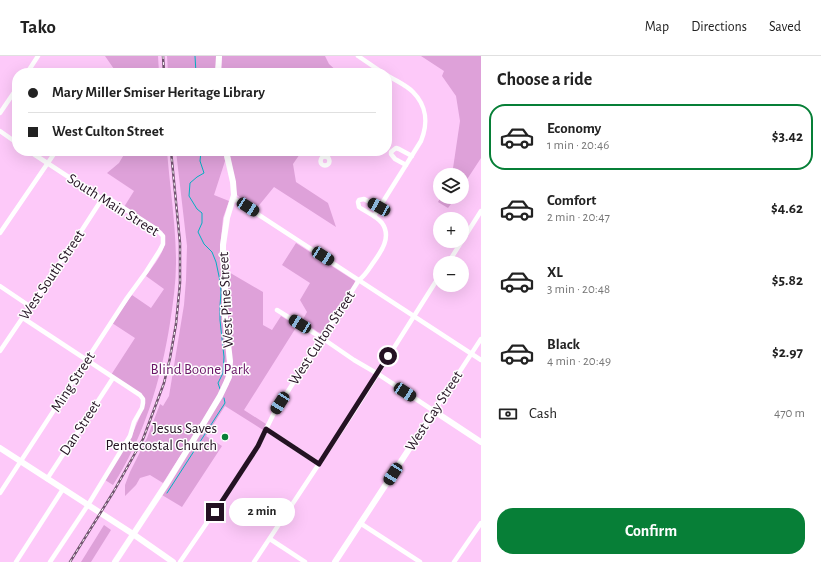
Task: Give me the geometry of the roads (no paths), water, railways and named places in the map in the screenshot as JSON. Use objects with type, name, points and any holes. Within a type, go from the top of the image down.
[{"type":"street","points":[[30,68],[38,56]]},
{"type":"street","points":[[218,68],[219,56]]},
{"type":"street","points":[[358,56],[376,68]]},
{"type":"street","points":[[374,216],[421,141],[426,124],[425,115],[418,98],[413,92],[392,78]]},
{"type":"street","points":[[0,113],[12,95]]},
{"type":"street","points":[[0,131],[12,139]]},
{"type":"street","points":[[392,151],[396,148],[399,148],[412,156]]},
{"type":"street","name":"South Main Street","points":[[37,156],[102,199],[108,198],[156,229],[163,236],[164,244],[146,272]]},
{"type":"street","points":[[0,233],[53,156]]},
{"type":"street","name":"West Pine Street","points":[[115,562],[167,484],[206,421],[229,377],[230,361],[225,317],[224,246],[227,218],[234,198],[233,182],[227,156]]},
{"type":"street","points":[[392,156],[406,165]]},
{"type":"street","points":[[234,198],[481,360]]},
{"type":"street","name":"West South Street","points":[[0,351],[31,307],[102,199]]},
{"type":"street","name":"West Culton Street","points":[[180,562],[258,446],[274,413],[359,280],[364,277],[382,251],[386,242],[386,231],[382,224],[374,216],[359,207],[358,202],[359,200],[364,199],[379,207]]},
{"type":"street","points":[[469,230],[481,212]]},
{"type":"street","name":"Ming Street","points":[[0,493],[127,298],[146,272]]},
{"type":"street","points":[[0,286],[31,307]]},
{"type":"street","points":[[254,562],[378,374],[433,286]]},
{"type":"street","points":[[278,310],[481,442]]},
{"type":"street","points":[[23,318],[86,361],[140,395],[143,399],[142,408],[134,422],[130,436],[88,505],[50,562]]},
{"type":"street","name":"West Gay Street","points":[[334,562],[481,339]]},
{"type":"street","name":"Dan Street","points":[[47,479],[113,378]]},
{"type":"street","points":[[266,429],[319,464]]},
{"type":"street","points":[[0,448],[133,534],[173,562]]},
{"type":"street","points":[[16,562],[62,489]]},
{"type":"street","points":[[454,562],[481,522]]},
{"type":"street","points":[[360,523],[420,562]]},
{"type":"street","points":[[270,539],[305,562]]},
{"type":"waterway","points":[[195,56],[196,68]]},
{"type":"waterway","points":[[200,156],[200,161],[204,173],[190,183],[189,196],[197,209],[202,213],[202,223],[198,232],[204,244],[212,252],[220,281],[220,320],[224,357],[223,373],[218,383],[220,389]]},
{"type":"waterway","points":[[167,493],[225,403],[224,398]]},
{"type":"railway","points":[[163,56],[164,68]]},
{"type":"railway","points":[[70,562],[114,491],[143,439],[164,383],[176,324],[180,283],[180,243],[171,156]]},
{"type":"place","name":"Jesus Saves Pentecostal Church","points":[[225,437]]},
{"type":"park label","name":"Blind Boone Park","points":[[200,369]]}]
